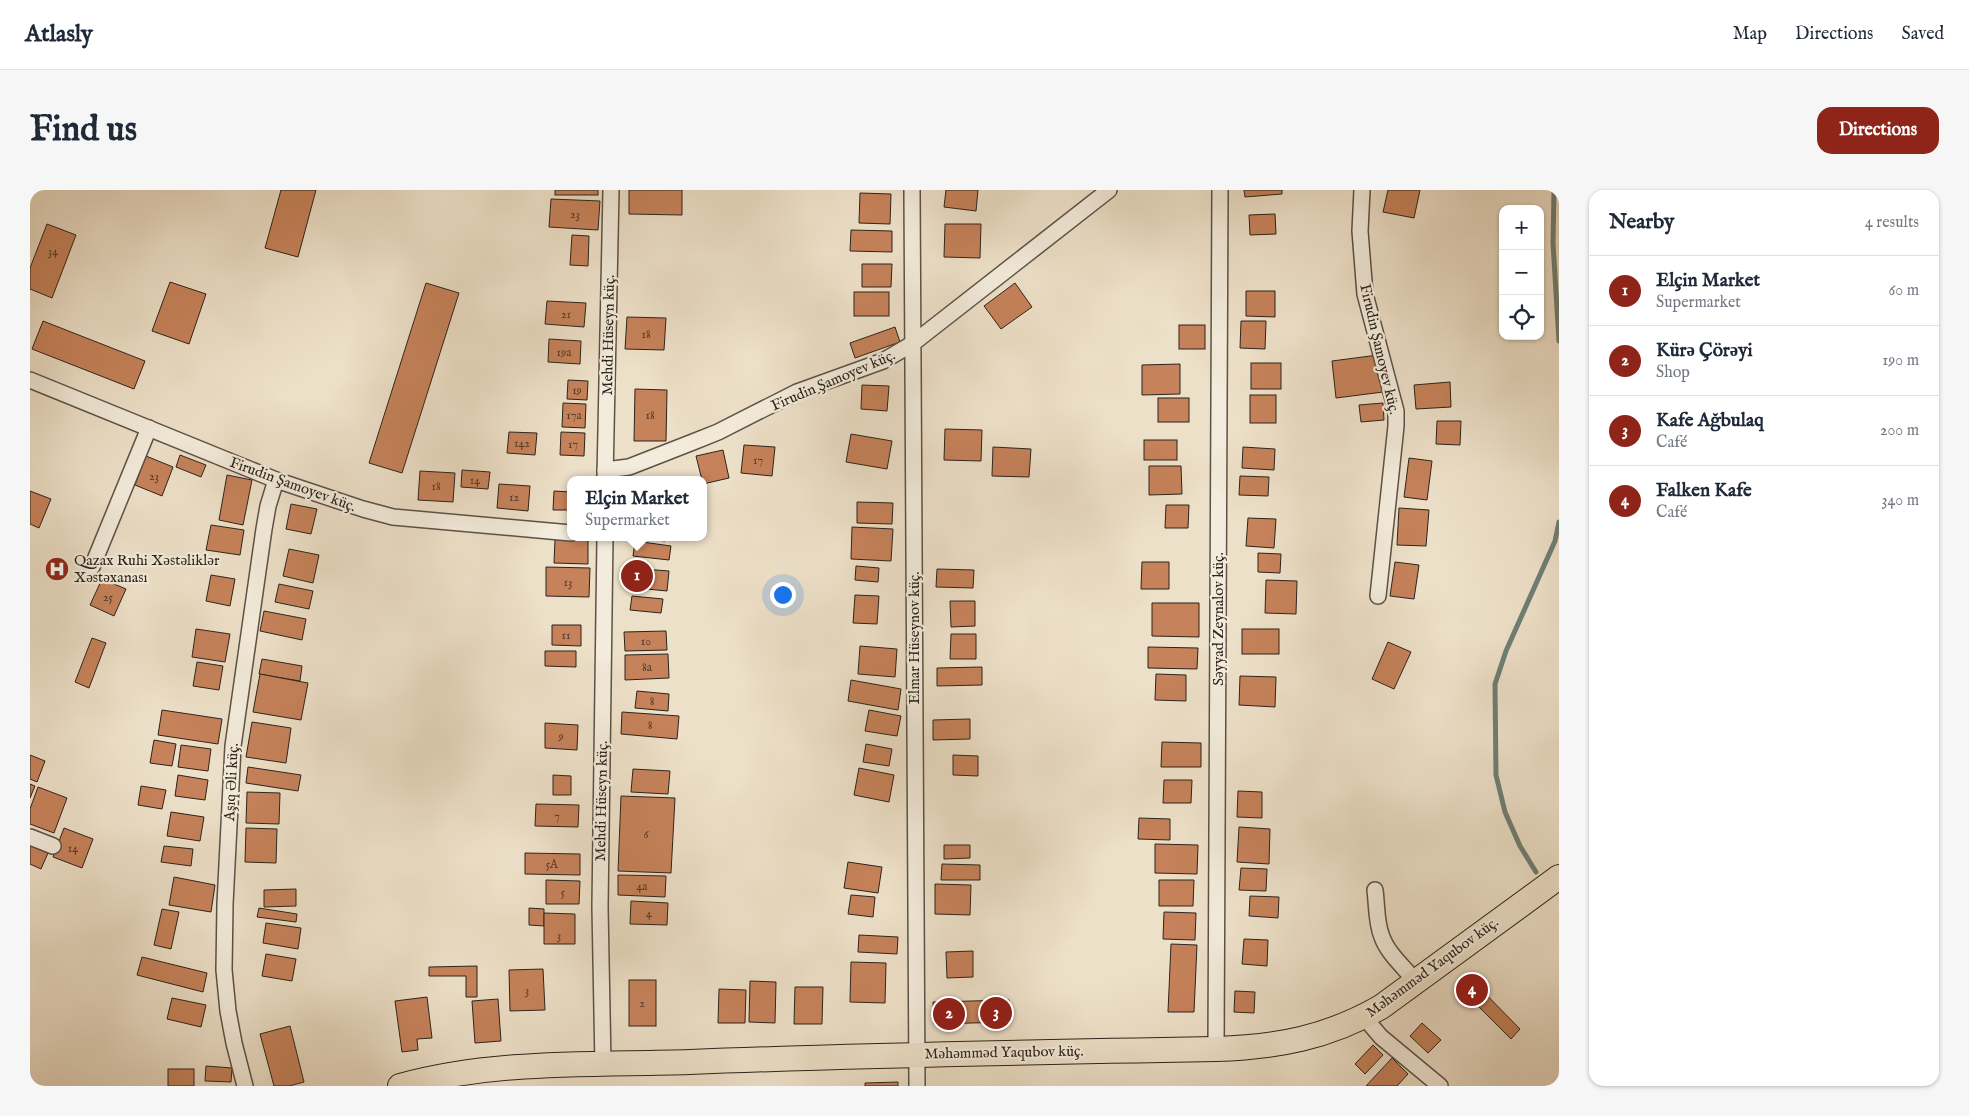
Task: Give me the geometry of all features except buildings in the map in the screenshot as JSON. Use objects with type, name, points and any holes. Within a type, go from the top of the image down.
[{"type":"main road","name":"Məhəmməd Yaqubov küç.","points":[[400,1086],[472,1071],[539,1066],[917,1054],[1250,1048],[1286,1043],[1333,1031],[1364,1017],[1416,982],[1506,914],[1559,877]]},
{"type":"street","name":"Mehdi Hüseyn küç.","points":[[605,475],[611,190]]},
{"type":"street","name":"Elmar Hüseynov küç.","points":[[912,190],[917,1086]]},
{"type":"street","name":"Firudin Şamoyev küç.","points":[[605,475],[629,468],[701,439],[797,392],[883,361],[912,344],[1109,190]]},
{"type":"street","name":"Səyyad Zeynalov küç.","points":[[1216,1049],[1220,190]]},
{"type":"street","name":"Firudin Şamoyev küç.","points":[[1362,190],[1360,231],[1365,294],[1396,411],[1378,596]]},
{"type":"street","name":"Firudin Şamoyev küç.","points":[[30,380],[276,480],[363,510],[393,517],[567,533]]},
{"type":"street","points":[[92,568],[149,428]]},
{"type":"street","name":"Aşıq Əli küç.","points":[[245,1086],[228,1011],[224,970],[232,756],[239,695],[264,529],[268,506],[276,480]]},
{"type":"street","name":"Mehdi Hüseyn küç.","points":[[603,1065],[600,907],[605,541]]},
{"type":"street","points":[[30,837],[53,846]]},
{"type":"street","points":[[1375,890],[1382,938],[1389,950],[1416,982]]},
{"type":"street","points":[[1364,1017],[1381,1037],[1440,1086]]},
{"type":"waterway","points":[[1554,190],[1553,243],[1559,341]]},
{"type":"waterway","points":[[1536,872],[1520,846],[1505,812],[1496,775],[1495,684],[1506,651],[1555,541],[1559,522]]},
{"type":"place","name":"Qazax Ruhi Xəstəliklər Xəstəxanası","points":[[57,569]]},
{"type":"place","name":"Elçin Market","points":[[637,576]]},
{"type":"place","name":"Falken Kafe","points":[[1472,990]]},
{"type":"place","name":"Kafe Ağbulaq","points":[[996,1013]]},
{"type":"place","name":"Kürə Çörəyi","points":[[949,1014]]}]
